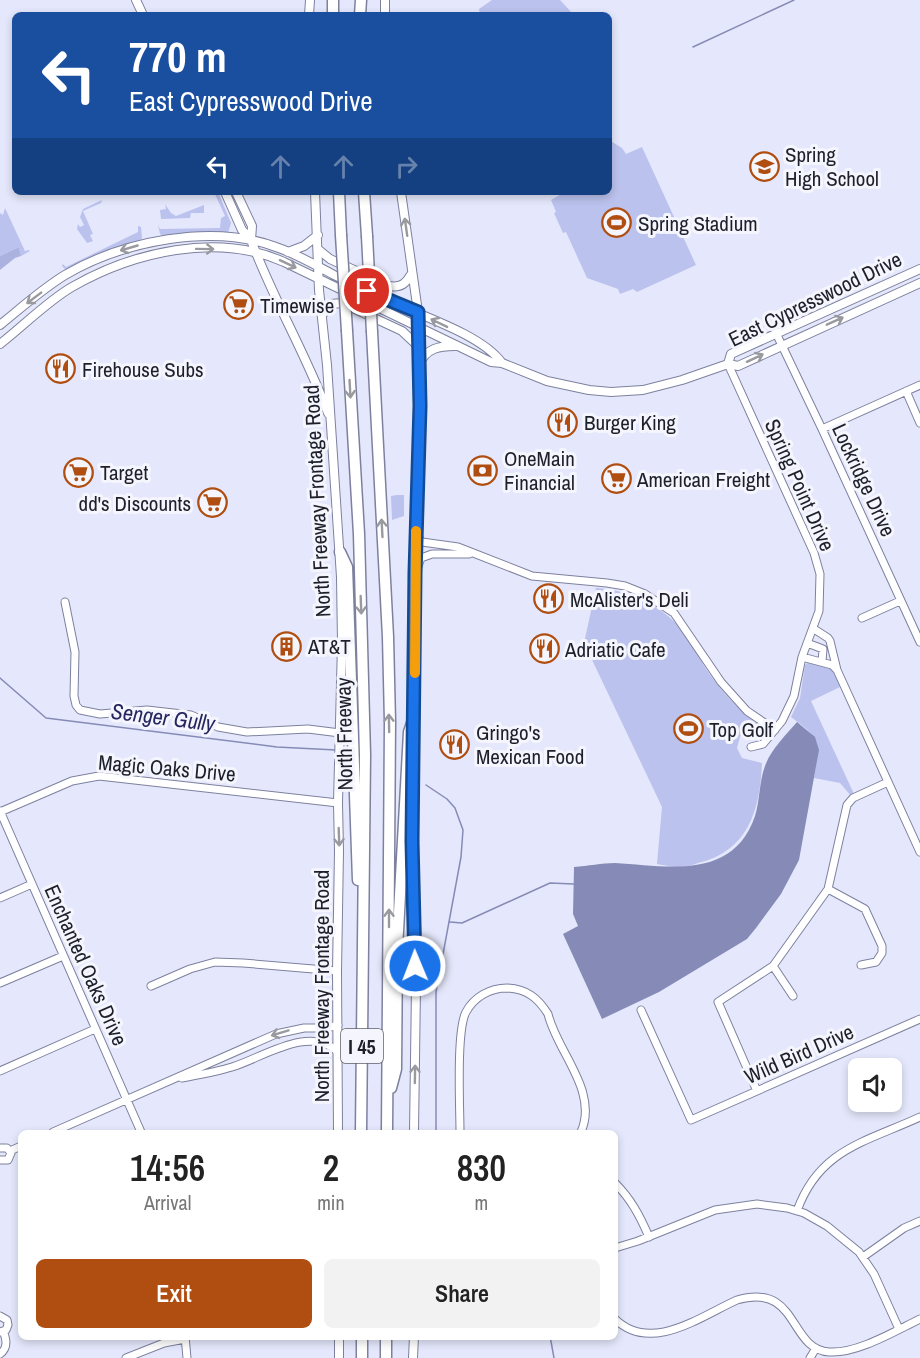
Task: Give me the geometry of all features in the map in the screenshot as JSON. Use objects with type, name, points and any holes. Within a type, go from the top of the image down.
[{"type":"highway","name":"North Freeway","points":[[339,195],[359,534],[364,727],[361,1130]]},
{"type":"highway","name":"I 45","points":[[364,195],[388,637],[390,722],[387,1130]]},
{"type":"highway","points":[[340,552],[347,567],[358,876],[357,945],[363,959]]},
{"type":"highway","points":[[387,1103],[396,1069],[399,926],[409,732],[414,717]]},
{"type":"highway","points":[[362,1340],[362,1358]]},
{"type":"highway","points":[[386,1340],[386,1358]]},
{"type":"main road","points":[[226,195],[242,230],[251,240]]},
{"type":"main road","points":[[237,195],[252,226],[251,240],[255,253],[319,388],[331,422]]},
{"type":"main road","name":"North Freeway Frontage Road","points":[[315,195],[319,278],[340,552],[342,643],[338,803],[338,1130]]},
{"type":"main road","points":[[401,195],[418,312],[420,406],[415,573],[412,841],[416,987],[414,1130]]},
{"type":"main road","points":[[227,238],[233,230],[236,219]]},
{"type":"main road","points":[[288,252],[304,246],[318,235]]},
{"type":"main road","name":"East Cypresswood Drive","points":[[0,325],[64,276],[107,255],[147,243],[189,237],[227,238],[251,240],[288,252],[465,336],[495,353],[502,363]]},
{"type":"main road","name":"East Cypresswood Drive","points":[[0,344],[70,288],[117,264],[154,253],[189,248],[272,256],[491,362],[502,363],[547,381],[589,390],[611,392],[643,390],[682,381],[728,363],[738,366],[920,283]]},
{"type":"main road","points":[[319,250],[330,260],[396,288],[403,285],[412,273]]},
{"type":"main road","name":"East Cypresswood Drive","points":[[728,363],[731,354],[920,269]]},
{"type":"main road","points":[[64,276],[70,288]]},
{"type":"main road","points":[[866,294],[870,305]]},
{"type":"main road","points":[[322,316],[331,304],[342,303],[396,328],[418,346]]},
{"type":"main road","points":[[418,364],[431,349],[441,346],[459,346]]},
{"type":"main road","points":[[339,1340],[339,1358]]},
{"type":"main road","points":[[413,1358],[414,1340]]},
{"type":"street","name":"Lockridge Drive","points":[[776,333],[920,642]]},
{"type":"street","name":"Spring Point Drive","points":[[728,363],[814,553],[820,574],[821,592],[814,629],[802,657],[789,711],[763,744],[751,747]]},
{"type":"street","points":[[822,429],[920,385]]},
{"type":"street","points":[[906,391],[920,423]]},
{"type":"street","points":[[416,535],[422,542],[458,547],[531,576],[607,583],[625,586],[645,594],[674,613],[721,682],[747,711],[775,730]]},
{"type":"street","points":[[415,573],[421,558],[432,554],[472,554]]},
{"type":"street","points":[[862,618],[900,601]]},
{"type":"street","points":[[65,602],[75,652],[74,696],[80,710],[100,714],[147,710],[191,715],[218,727],[247,732],[308,729],[340,734]]},
{"type":"street","points":[[814,629],[830,641],[837,670],[920,852]]},
{"type":"street","points":[[807,643],[823,649],[822,662]]},
{"type":"street","points":[[802,657],[832,665],[837,670]]},
{"type":"street","name":"Magic Oaks Drive","points":[[0,812],[72,781],[99,776],[338,803]]},
{"type":"street","points":[[757,1091],[718,1002],[773,966],[828,889],[847,805],[853,798],[888,782]]},
{"type":"street","name":"Enchanted Oaks Drive","points":[[0,812],[140,1130]]},
{"type":"street","points":[[0,898],[32,884]]},
{"type":"street","points":[[828,889],[865,909],[882,946],[882,953],[876,962],[861,965]]},
{"type":"street","points":[[0,983],[63,956]]},
{"type":"street","points":[[151,986],[190,969],[216,962],[337,971]]},
{"type":"street","points":[[773,966],[793,996]]},
{"type":"street","points":[[460,1130],[460,1061],[463,1020],[474,1001],[487,992],[502,988],[527,992],[541,1003],[548,1014],[582,1091],[586,1111],[581,1130]]},
{"type":"street","name":"Wild Bird Drive","points":[[641,1010],[691,1120],[920,1018]]},
{"type":"street","points":[[58,1130],[252,1043],[286,1031],[338,1025]]},
{"type":"street","points":[[314,1041],[321,1034],[316,1028]]},
{"type":"street","points":[[0,1071],[95,1029]]},
{"type":"street","points":[[173,1080],[232,1067],[290,1044],[314,1041],[328,1044],[338,1052]]},
{"type":"street","points":[[252,1043],[258,1057]]},
{"type":"street","points":[[797,1211],[810,1183],[833,1158],[845,1150],[920,1117]]},
{"type":"street","points":[[0,1148],[5,1147],[10,1151],[11,1156],[8,1160],[0,1160]]},
{"type":"street","points":[[10,1151],[18,1147]]},
{"type":"street","points":[[618,1186],[639,1215],[649,1237]]},
{"type":"street","points":[[618,1247],[715,1210],[758,1204],[797,1211],[842,1236],[863,1257],[874,1274],[899,1329]]},
{"type":"street","points":[[863,1257],[897,1232],[920,1221]]},
{"type":"street","points":[[618,1321],[632,1331],[656,1334],[673,1330],[737,1300],[761,1297],[784,1309],[804,1338],[816,1348],[827,1352],[848,1351],[920,1319]]},
{"type":"street","points":[[0,1316],[8,1323],[7,1328],[2,1331],[6,1343],[0,1354]]},
{"type":"street","points":[[126,1358],[157,1345],[177,1340]]},
{"type":"street","points":[[185,1340],[187,1358]]},
{"type":"street","points":[[810,1358],[816,1348]]},
{"type":"shaded area","points":[[492,0],[560,0],[571,12],[480,12],[479,9]]},
{"type":"shaded area","name":"Spring Stadium","points":[[612,142],[622,148],[626,154],[642,147],[696,265],[637,292],[633,289],[620,294],[618,289],[587,278],[566,232],[563,233],[551,200],[560,195],[612,195]]},
{"type":"shaded area","points":[[215,195],[219,195],[231,223],[228,233],[164,237],[160,234],[158,225],[160,229],[220,228],[221,218],[225,216]]},
{"type":"shaded area","points":[[102,200],[101,203],[83,211],[93,234],[90,235],[93,241],[87,243],[77,229],[78,224],[80,227],[84,225],[80,217],[83,209]]},
{"type":"shaded area","points":[[165,204],[176,216],[204,205],[204,213],[191,213],[190,218],[161,219],[160,210],[166,209]]},
{"type":"shaded area","points":[[5,208],[25,251],[30,251],[21,256],[19,247],[0,256],[0,213],[3,215]]},
{"type":"shaded area","points":[[138,226],[141,227],[140,242],[66,270],[62,266],[63,264],[66,267],[138,232]]},
{"type":"shaded area","points":[[19,247],[21,256],[0,270],[0,256]]},
{"type":"shaded area","points":[[404,495],[404,516],[392,520],[391,496]]},
{"type":"shaded area","name":"Top Golf","points":[[596,588],[633,596],[666,614],[684,633],[724,693],[760,726],[744,731],[737,748],[742,758],[762,763],[754,812],[740,838],[729,849],[715,857],[685,867],[657,864],[662,807],[584,643]]},
{"type":"shaded area","points":[[810,661],[830,668],[840,687],[811,701],[854,794],[851,796],[840,783],[814,778],[816,742],[808,731],[791,717],[800,698],[805,665]]},
{"type":"shaded area","points":[[797,722],[815,737],[819,750],[799,860],[781,894],[747,939],[659,992],[602,1019],[563,934],[578,926],[573,914],[574,867],[605,863],[676,867],[696,865],[715,860],[731,851],[745,837],[755,816],[765,766],[771,754]]},
{"type":"waterway","points":[[693,47],[794,0]]},
{"type":"waterway","name":"Senger Gully","points":[[0,678],[46,718],[277,747],[336,750]]},
{"type":"waterway","name":"Senger Gully","points":[[426,785],[447,799],[455,808],[463,830],[461,857],[436,992],[436,1130]]},
{"type":"waterway","points":[[450,922],[462,923],[550,883],[574,884]]},
{"type":"waterway","name":"Senger Gully","points":[[551,1340],[554,1358]]},
{"type":"slow traffic","points":[[415,673],[416,531]]},
{"type":"place","name":"Spring High School","points":[[764,166]]},
{"type":"place","name":"Spring Stadium","points":[[617,223]]},
{"type":"place","name":"Timewise","points":[[239,305]]},
{"type":"place","name":"Firehouse Subs","points":[[61,369]]},
{"type":"place","name":"Burger King","points":[[563,422]]},
{"type":"place","name":"OneMain Financial","points":[[483,470]]},
{"type":"place","name":"Target","points":[[79,472]]},
{"type":"place","name":"American Freight","points":[[616,479]]},
{"type":"place","name":"dd's Discounts","points":[[212,503]]},
{"type":"place","name":"McAlister's Deli","points":[[549,599]]},
{"type":"place","name":"AT&T","points":[[287,646]]},
{"type":"place","name":"Adriatic Cafe","points":[[544,649]]},
{"type":"place","name":"Top Golf","points":[[688,729]]},
{"type":"place","name":"Gringo's Mexican Food","points":[[455,744]]},
{"type":"route","points":[[367,291],[418,312],[420,406],[415,573],[412,841],[415,966]]}]
